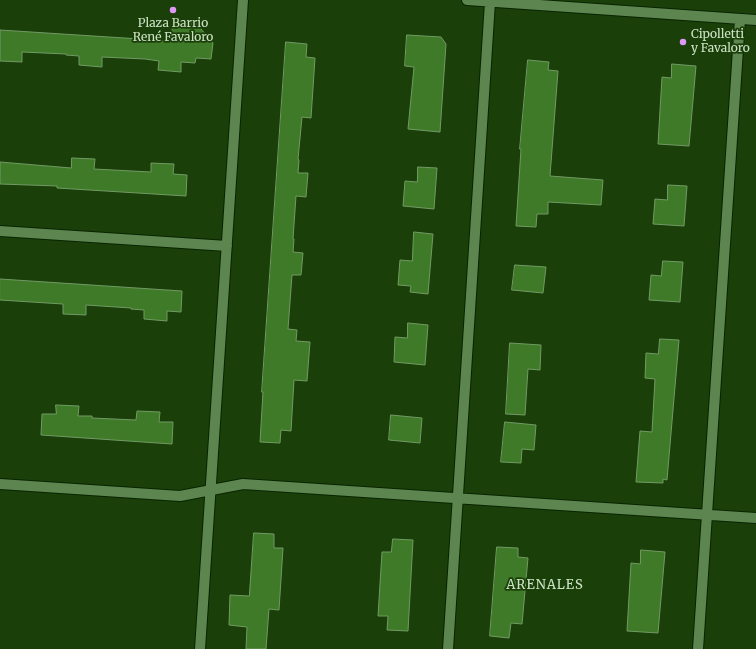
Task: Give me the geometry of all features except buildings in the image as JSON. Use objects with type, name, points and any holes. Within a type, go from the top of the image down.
[{"type":"street","points":[[200,649],[244,0]]},
{"type":"street","points":[[467,0],[756,20]]},
{"type":"street","points":[[448,649],[490,2]]},
{"type":"street","points":[[698,649],[740,19]]},
{"type":"street","points":[[0,231],[227,246]]},
{"type":"street","points":[[0,484],[180,496],[243,484],[756,518]]},
{"type":"place","name":"Plaza Barrio René Favaloro","points":[[173,10]]},
{"type":"place","name":"Cipolletti y Favaloro","points":[[683,42]]},
{"type":"district","name":"ARENALES","points":[[545,585]]}]
